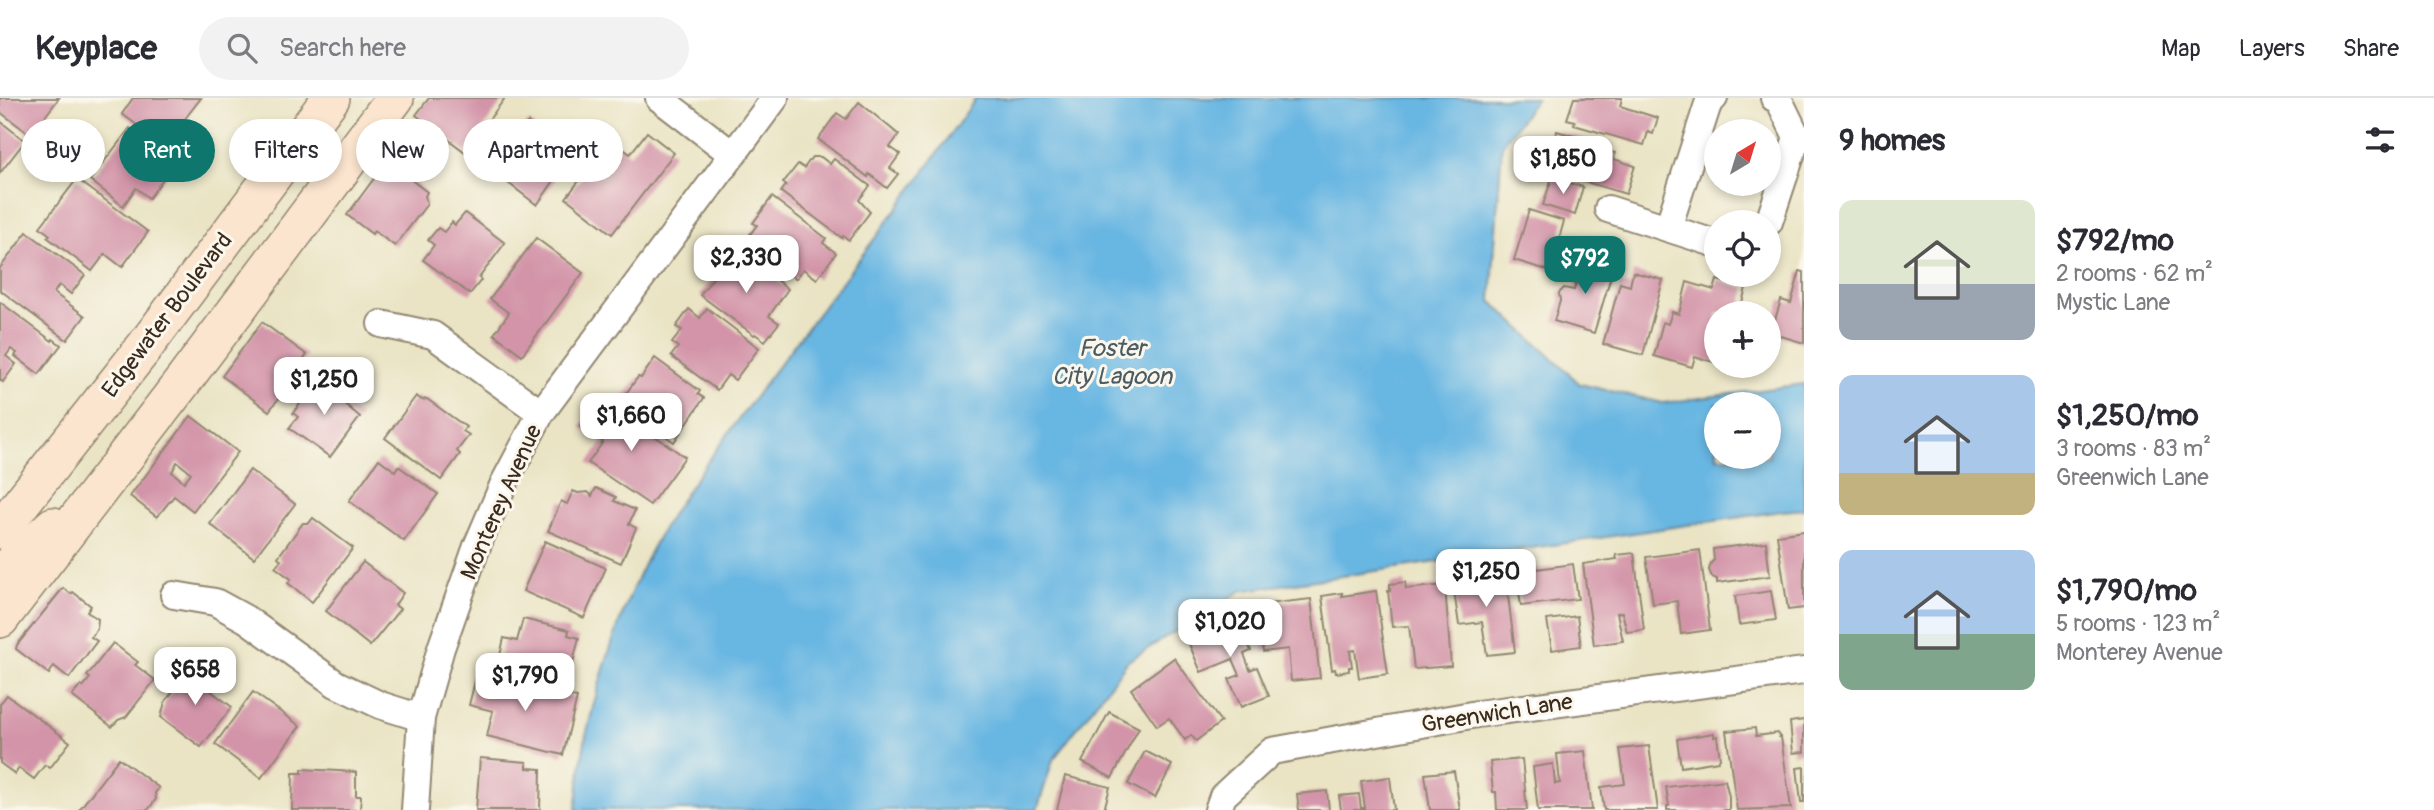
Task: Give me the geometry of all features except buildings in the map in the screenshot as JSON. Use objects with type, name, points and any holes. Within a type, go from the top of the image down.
[{"type":"street","name":"Edgewater Boulevard","points":[[0,530],[143,349],[331,98]]},
{"type":"street","points":[[0,619],[109,479],[395,98]]},
{"type":"street","points":[[659,98],[732,154]]},
{"type":"street","name":"Monterey Avenue","points":[[415,810],[421,718],[441,648],[477,546],[504,483],[541,413],[775,98]]},
{"type":"street","points":[[1668,228],[1708,104],[1714,98]]},
{"type":"street","points":[[1774,210],[1801,138],[1777,99]]},
{"type":"street","points":[[1608,209],[1704,240]]},
{"type":"street","points":[[381,324],[433,335],[541,413]]},
{"type":"street","points":[[0,574],[109,479]]},
{"type":"street","points":[[174,594],[215,602],[246,619],[336,684],[380,705],[421,718]]},
{"type":"street","name":"Greenwich Lane","points":[[1219,810],[1223,796],[1272,751],[1476,714],[1804,671]]},
{"type":"water","name":"Foster City Lagoon","points":[[976,98],[1537,98],[1502,145],[1491,301],[1580,384],[1663,403],[1704,397],[1704,469],[1781,469],[1781,392],[1745,392],[1804,384],[1804,509],[1241,591],[1128,661],[1053,760],[1037,810],[576,810],[586,736],[604,667],[628,599],[659,535],[713,455],[895,212]]}]
